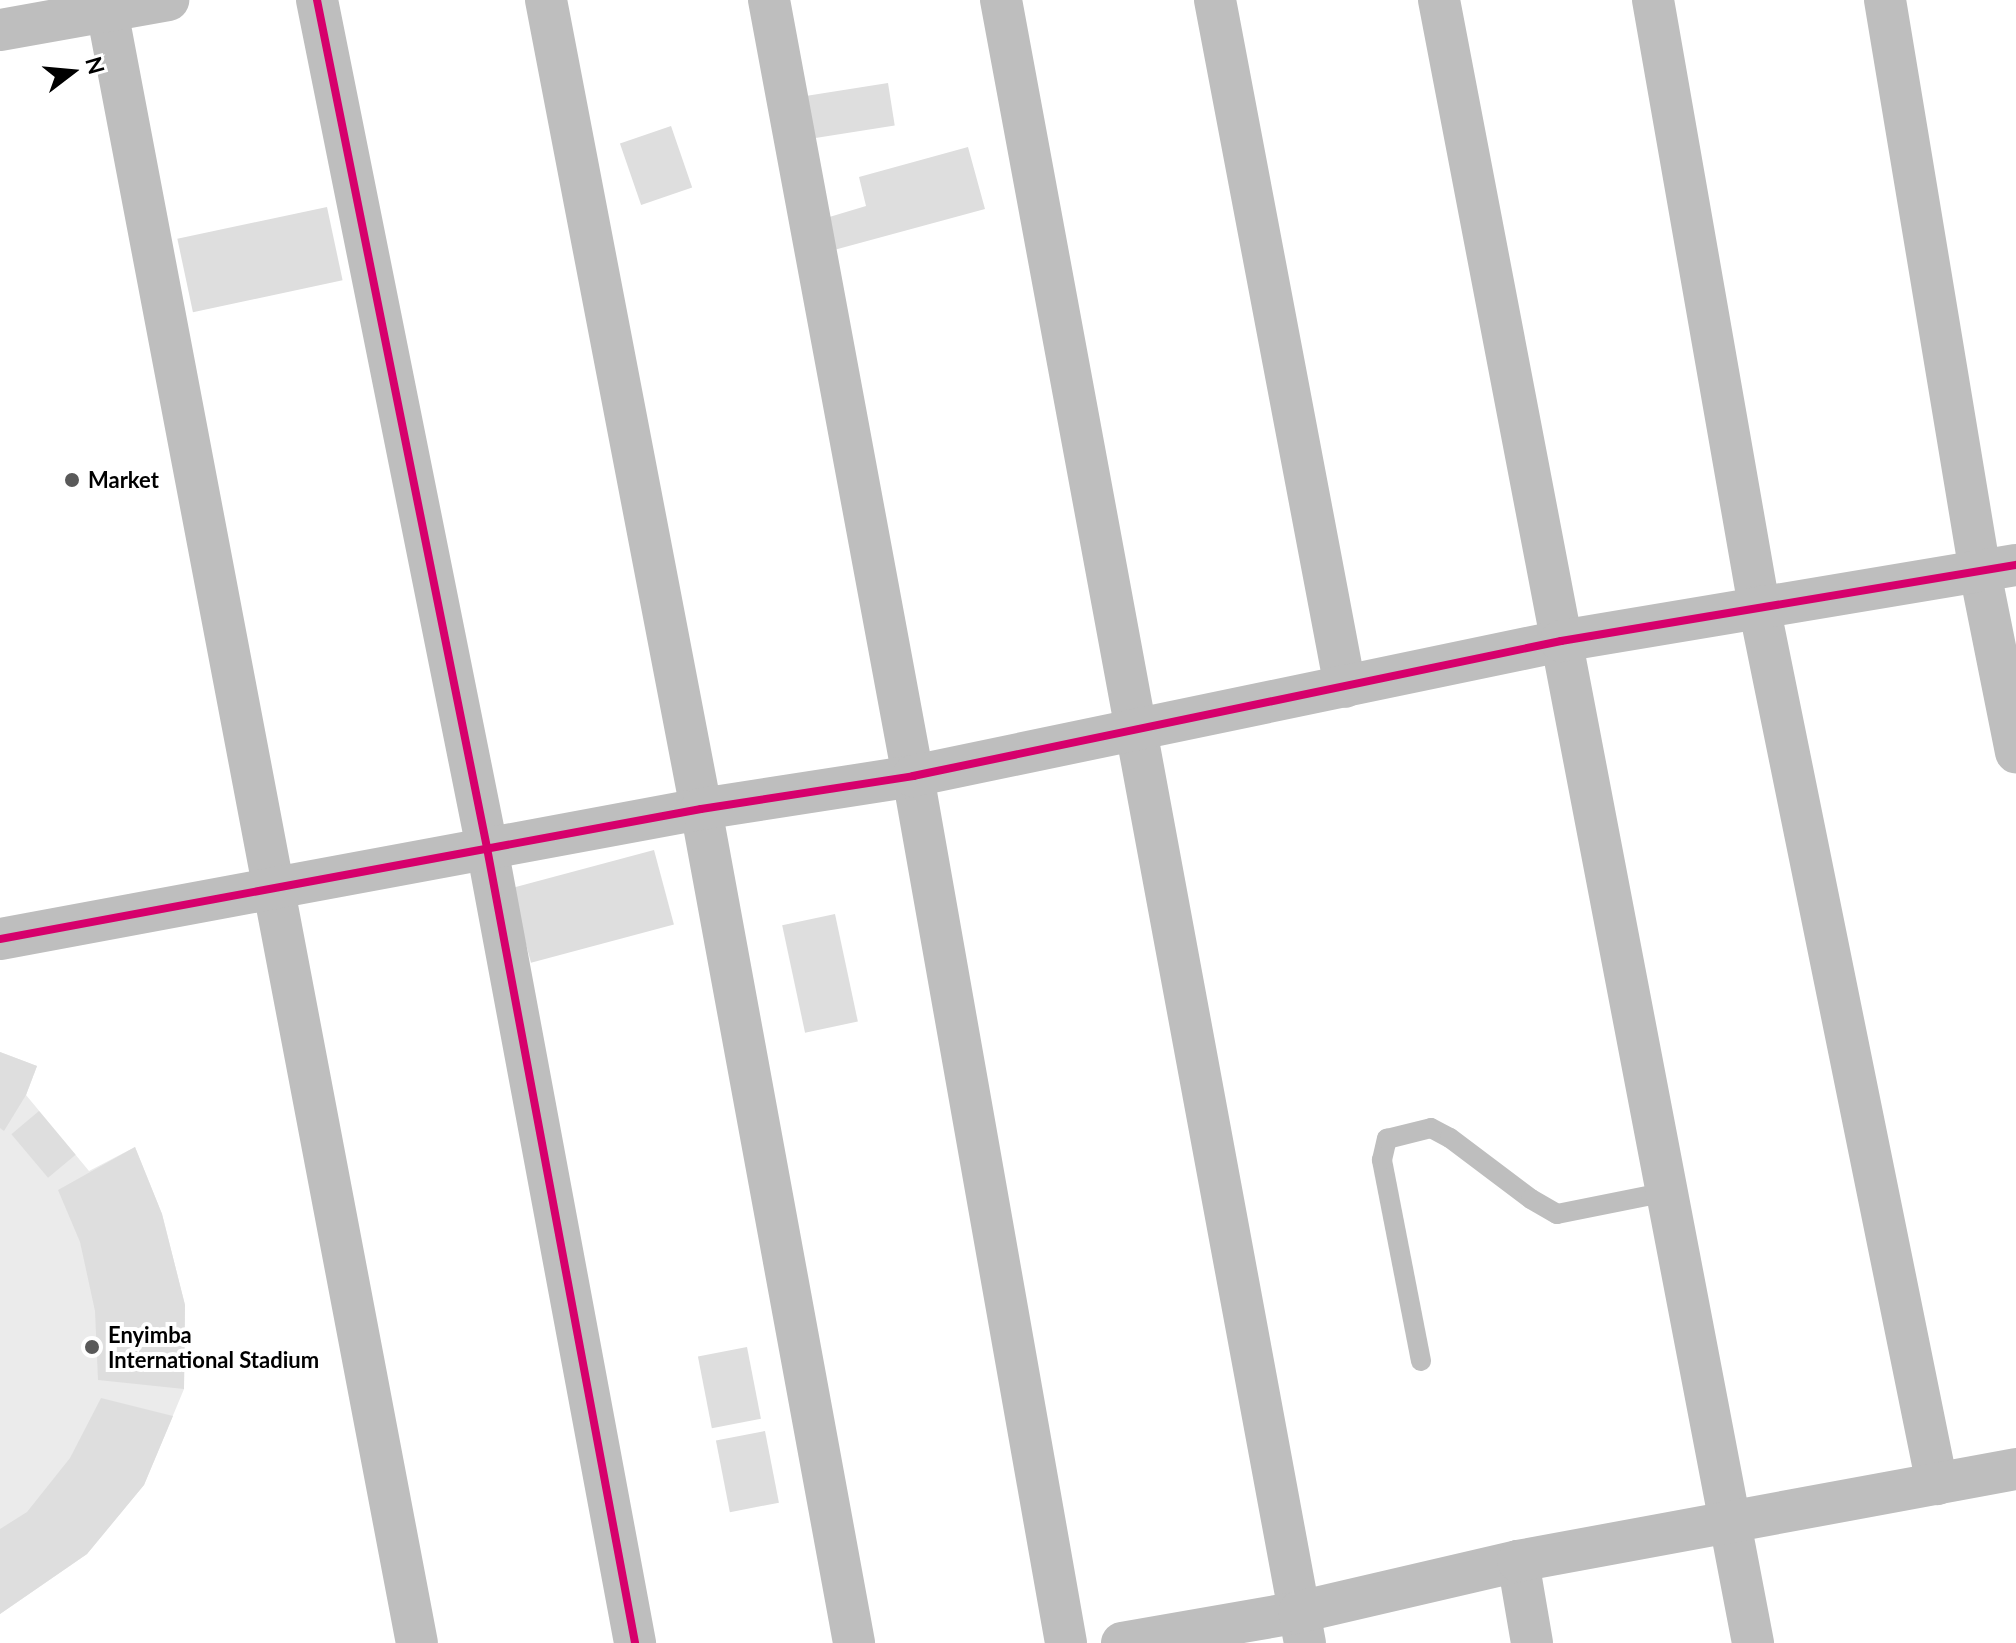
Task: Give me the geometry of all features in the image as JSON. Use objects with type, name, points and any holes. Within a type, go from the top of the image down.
[{"type":"street","points":[[0,30],[106,5],[168,0]]},
{"type":"street","points":[[317,0],[487,848],[635,1643]]},
{"type":"street","points":[[546,0],[701,809],[854,1643]]},
{"type":"street","points":[[769,0],[913,776],[1066,1643]]},
{"type":"street","points":[[1001,0],[1302,1627]]},
{"type":"street","points":[[1215,0],[1345,687]]},
{"type":"street","points":[[1439,0],[1753,1643]]},
{"type":"street","points":[[1653,0],[1759,606],[1937,1484]]},
{"type":"street","points":[[1885,0],[1998,569],[2016,752]]},
{"type":"street","points":[[106,5],[417,1643]]},
{"type":"street","points":[[0,939],[701,809],[913,776],[1561,641],[1998,569]]},
{"type":"street","points":[[1122,1643],[1302,1627],[1518,1561],[2016,1469]]},
{"type":"street","points":[[1518,1561],[1532,1643]]},
{"type":"lane","points":[[1421,1361],[1382,1160],[1387,1139],[1431,1128],[1450,1138],[1531,1199],[1557,1214],[1667,1192]]},
{"type":"shaded area","name":"Enyimba International Stadium","points":[[0,1052],[37,1066],[26,1095],[89,1171],[135,1147],[162,1214],[185,1305],[184,1389],[144,1485],[87,1554],[0,1614]]},
{"type":"building","points":[[888,83],[895,125],[811,139],[804,96]]},
{"type":"building","points":[[671,126],[692,187],[641,205],[620,144]]},
{"type":"building","points":[[968,147],[985,209],[834,250],[826,218],[866,206],[859,177]]},
{"type":"building","points":[[327,207],[343,280],[193,312],[177,239]]},
{"type":"building","points":[[654,850],[674,924],[531,963],[511,888]]},
{"type":"building","points":[[835,914],[858,1022],[805,1033],[782,925]]},
{"type":"building","points":[[0,1052],[37,1066],[26,1095],[4,1131],[0,1128]]},
{"type":"building","points":[[39,1111],[76,1155],[48,1178],[11,1134]]},
{"type":"building","points":[[135,1147],[162,1214],[185,1305],[184,1389],[98,1380],[95,1311],[80,1242],[58,1190]]},
{"type":"building","points":[[747,1347],[761,1419],[712,1428],[698,1357]]},
{"type":"building","points":[[101,1398],[173,1416],[144,1485],[87,1554],[0,1614],[0,1529],[27,1512],[70,1458]]},
{"type":"building","points":[[765,1431],[779,1503],[730,1512],[716,1441]]},
{"type":"cycle path","points":[[317,0],[487,848],[635,1643]]},
{"type":"cycle path","points":[[0,939],[701,809],[913,776],[1561,641],[2016,565]]},
{"type":"place","name":"Market","points":[[72,480]]},
{"type":"place","name":"Enyimba International Stadium","points":[[92,1347]]}]
